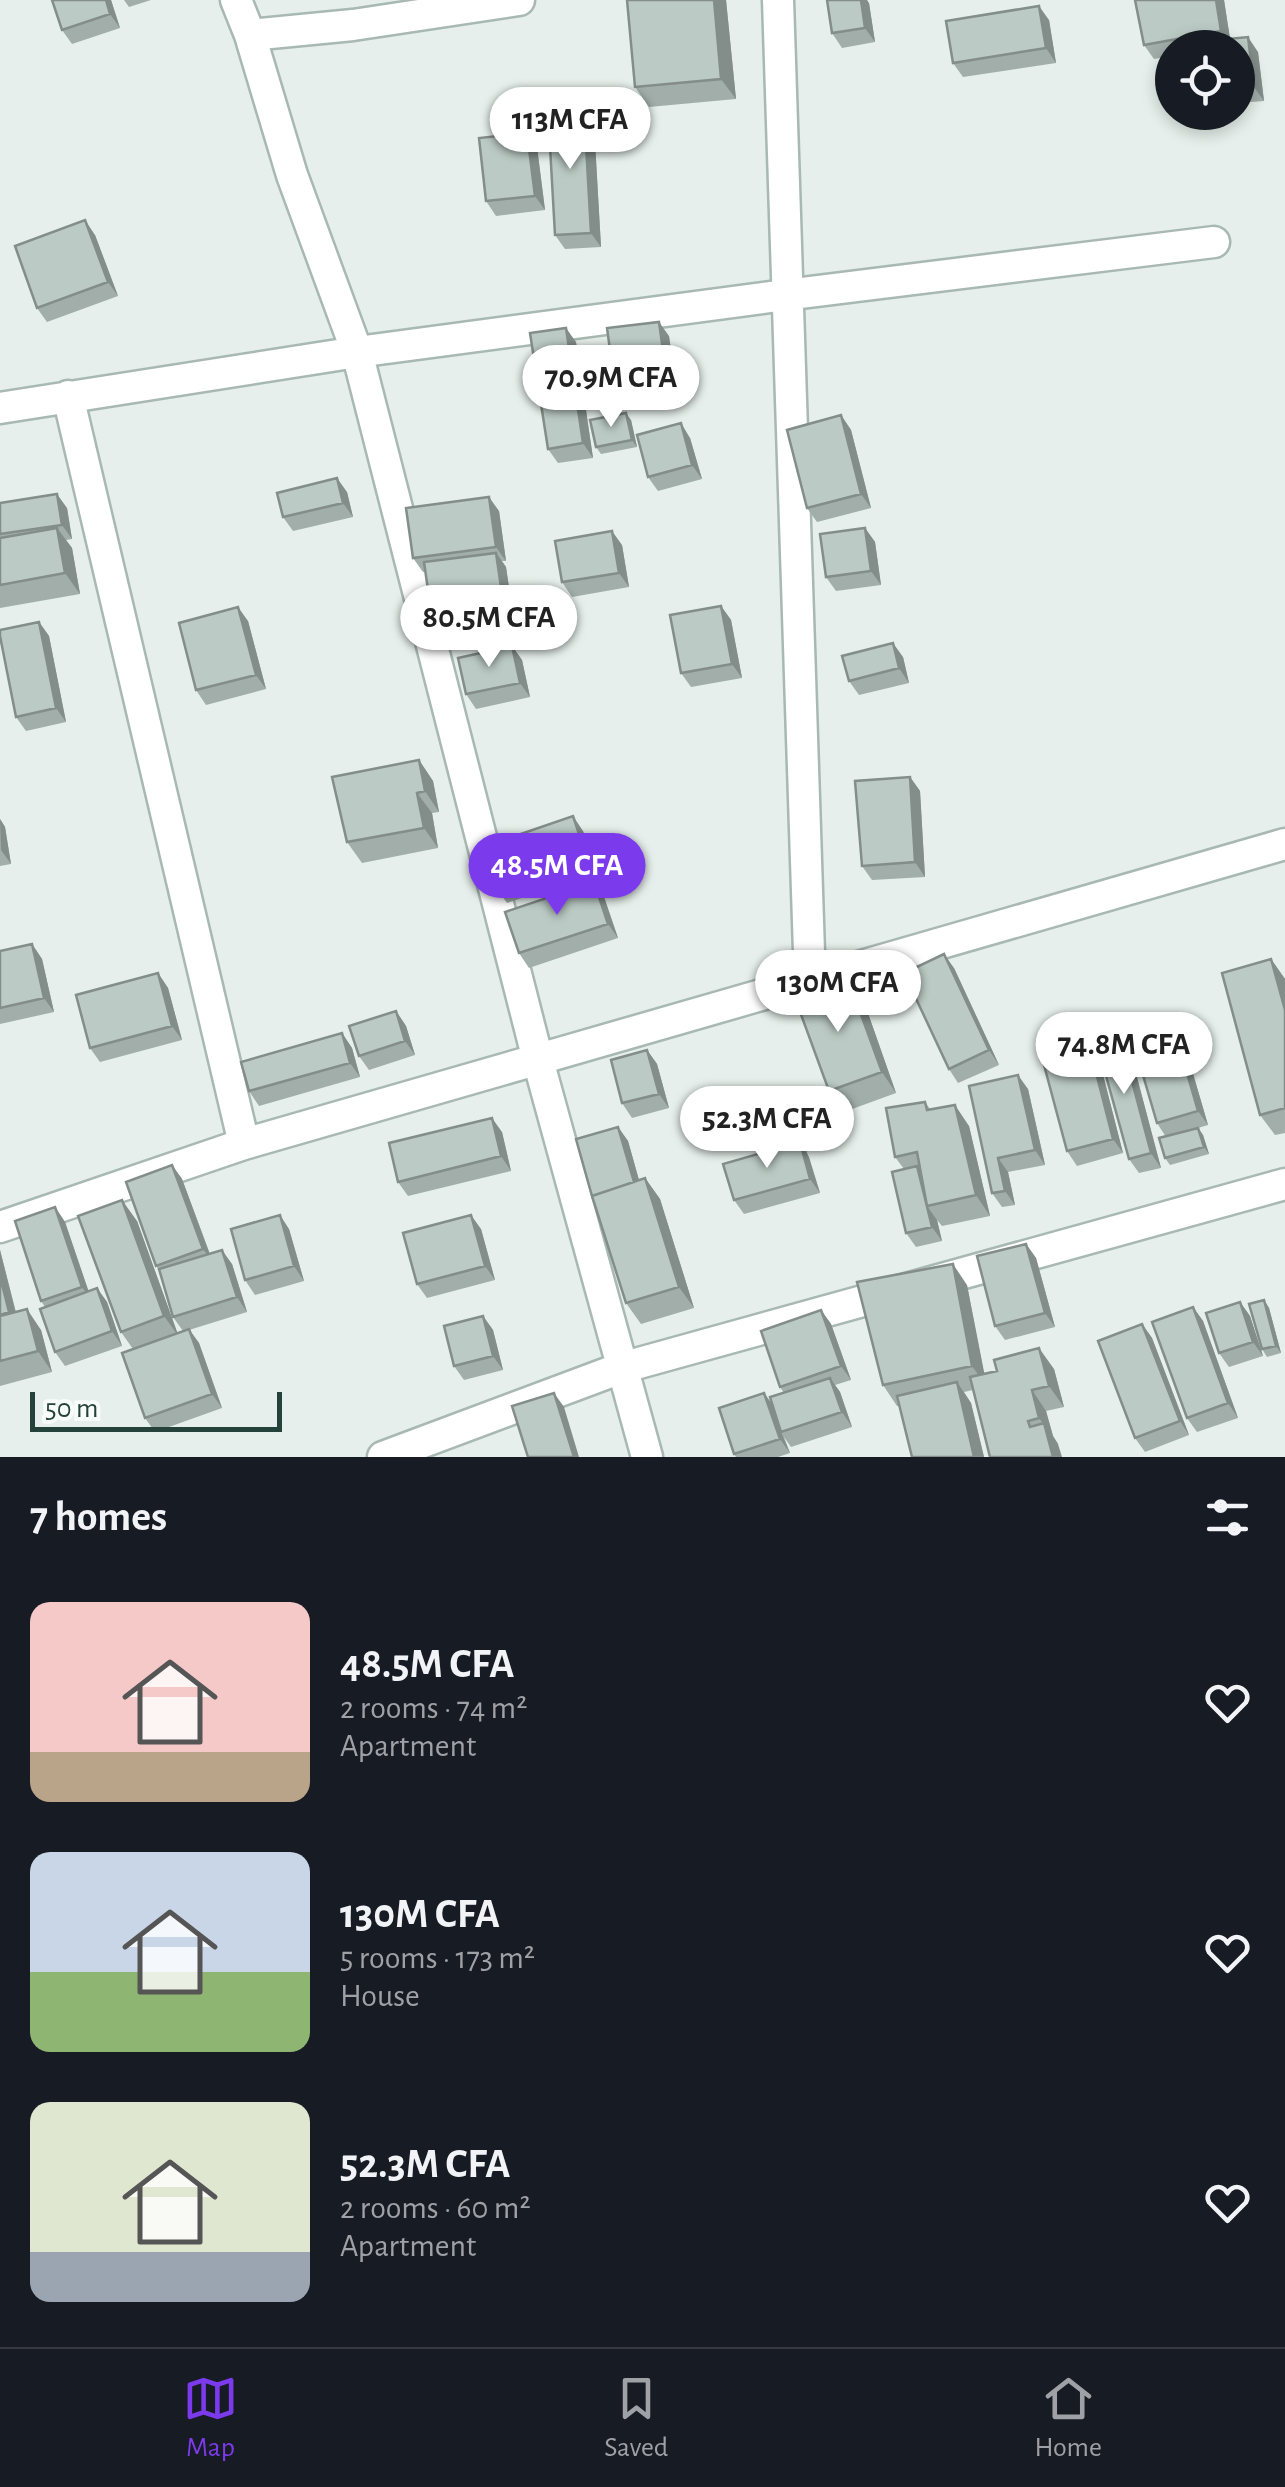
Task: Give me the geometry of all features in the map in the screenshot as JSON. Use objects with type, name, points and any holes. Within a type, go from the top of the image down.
[{"type":"street","points":[[236,0],[292,175],[357,352],[538,1060],[646,1457]]},
{"type":"street","points":[[250,35],[353,25],[519,0]]},
{"type":"street","points":[[778,0],[810,983]]},
{"type":"street","points":[[0,408],[357,352],[785,294],[1214,242]]},
{"type":"street","points":[[68,396],[244,1144]]},
{"type":"street","points":[[0,1227],[244,1144],[1285,844]]},
{"type":"street","points":[[383,1457],[621,1368],[1285,1184]]},
{"type":"building","points":[[52,0],[106,0],[110,14],[62,30]]},
{"type":"building","points":[[627,0],[714,0],[721,79],[635,87]]},
{"type":"building","points":[[827,0],[861,0],[865,28],[832,33]]},
{"type":"building","points":[[1135,0],[1216,0],[1221,30],[1155,30],[1155,43],[1144,45]]},
{"type":"building","points":[[1039,6],[1046,48],[953,63],[946,21]]},
{"type":"building","points":[[584,109],[591,233],[555,235],[548,111]]},
{"type":"building","points":[[527,133],[535,196],[486,201],[479,138]]},
{"type":"building","points":[[85,220],[108,282],[37,308],[15,246]]},
{"type":"building","points":[[659,322],[665,365],[613,372],[607,328]]},
{"type":"building","points":[[566,328],[583,443],[548,449],[530,333]]},
{"type":"building","points":[[626,413],[632,440],[596,447],[590,420]]},
{"type":"building","points":[[841,415],[861,494],[807,508],[787,430]]},
{"type":"building","points":[[681,423],[692,465],[648,477],[637,435]]},
{"type":"building","points":[[337,478],[343,503],[283,517],[277,493]]},
{"type":"building","points":[[57,494],[62,525],[0,534],[0,503]]},
{"type":"building","points":[[489,497],[496,547],[413,558],[406,508]]},
{"type":"building","points":[[57,528],[65,573],[0,585],[0,538]]},
{"type":"building","points":[[865,528],[871,571],[826,577],[820,534]]},
{"type":"building","points":[[612,531],[619,573],[562,582],[555,541]]},
{"type":"building","points":[[496,553],[502,594],[430,604],[424,562]]},
{"type":"building","points":[[721,606],[732,664],[681,673],[670,615]]},
{"type":"building","points":[[238,607],[256,675],[196,690],[179,623]]},
{"type":"building","points":[[39,622],[56,708],[16,717],[0,630]]},
{"type":"building","points":[[893,643],[899,668],[849,681],[842,656]]},
{"type":"building","points":[[512,646],[520,683],[466,694],[458,658]]},
{"type":"building","points":[[419,760],[425,791],[417,793],[424,828],[347,842],[332,777]]},
{"type":"building","points":[[910,777],[915,862],[862,866],[855,781]]},
{"type":"building","points":[[573,816],[587,858],[497,889],[483,847]]},
{"type":"building","points":[[594,882],[608,924],[519,953],[505,912]]},
{"type":"building","points":[[32,944],[44,998],[0,1008],[0,951]]},
{"type":"building","points":[[944,954],[989,1050],[949,1069],[904,973]]},
{"type":"building","points":[[1271,959],[1285,1010],[1285,1108],[1260,1115],[1222,973]]},
{"type":"building","points":[[158,973],[172,1026],[90,1048],[76,995]]},
{"type":"building","points":[[848,979],[882,1072],[829,1091],[795,998]]},
{"type":"building","points":[[396,1011],[405,1041],[359,1056],[349,1026]]},
{"type":"building","points":[[1172,1022],[1198,1111],[1157,1123],[1131,1034]]},
{"type":"building","points":[[342,1033],[350,1063],[249,1091],[241,1062]]},
{"type":"building","points":[[1120,1036],[1151,1153],[1129,1159],[1097,1043]]},
{"type":"building","points":[[647,1050],[659,1094],[622,1103],[611,1060]]},
{"type":"building","points":[[1091,1053],[1113,1139],[1067,1151],[1044,1065]]},
{"type":"building","points":[[1018,1075],[1035,1150],[998,1158],[1005,1191],[992,1193],[969,1086]]},
{"type":"building","points":[[783,1094],[798,1138],[765,1147],[752,1105]]},
{"type":"building","points":[[925,1102],[927,1110],[955,1105],[976,1195],[927,1206],[917,1152],[895,1157],[886,1108]]},
{"type":"building","points":[[492,1118],[501,1156],[398,1182],[389,1143]]},
{"type":"building","points":[[618,1127],[634,1182],[592,1196],[576,1139]]},
{"type":"building","points":[[1198,1128],[1204,1147],[1165,1158],[1159,1138]]},
{"type":"building","points":[[800,1142],[810,1179],[734,1200],[723,1164]]},
{"type":"building","points":[[172,1165],[203,1249],[156,1266],[126,1182]]},
{"type":"building","points":[[917,1166],[932,1227],[906,1233],[892,1172]]},
{"type":"building","points":[[645,1178],[679,1287],[626,1303],[592,1196]]},
{"type":"building","points":[[122,1200],[164,1316],[121,1332],[78,1216]]},
{"type":"building","points":[[55,1207],[82,1287],[41,1301],[15,1221]]},
{"type":"building","points":[[280,1215],[294,1266],[245,1280],[231,1229]]},
{"type":"building","points":[[471,1215],[485,1266],[417,1284],[403,1233]]},
{"type":"building","points":[[1026,1244],[1045,1313],[995,1326],[977,1256]]},
{"type":"building","points":[[222,1250],[237,1297],[173,1317],[159,1269]]},
{"type":"building","points":[[953,1264],[972,1366],[883,1385],[857,1282]]},
{"type":"building","points":[[0,1276],[9,1312],[0,1315]]},
{"type":"building","points":[[97,1288],[112,1331],[55,1352],[40,1309]]},
{"type":"building","points":[[1264,1300],[1276,1346],[1262,1349],[1249,1304]]},
{"type":"building","points":[[1240,1302],[1253,1342],[1219,1353],[1206,1313]]},
{"type":"building","points":[[1193,1307],[1228,1403],[1187,1418],[1152,1322]]},
{"type":"building","points":[[27,1309],[38,1351],[0,1361],[0,1316]]},
{"type":"building","points":[[821,1310],[841,1366],[780,1387],[761,1331]]},
{"type":"building","points":[[483,1316],[493,1356],[454,1366],[444,1326]]},
{"type":"building","points":[[1142,1324],[1180,1421],[1135,1438],[1098,1341]]},
{"type":"building","points":[[189,1329],[212,1394],[145,1418],[122,1353]]},
{"type":"building","points":[[1039,1348],[1049,1386],[1032,1390],[1039,1418],[1028,1421],[1030,1427],[1044,1423],[1053,1457],[990,1457],[970,1377],[997,1371],[994,1360]]},
{"type":"building","points":[[830,1378],[842,1412],[781,1432],[770,1397]]},
{"type":"building","points":[[957,1382],[974,1457],[912,1457],[897,1396]]},
{"type":"building","points":[[554,1393],[574,1457],[528,1457],[512,1406]]},
{"type":"building","points":[[764,1393],[780,1439],[734,1454],[719,1408]]}]
